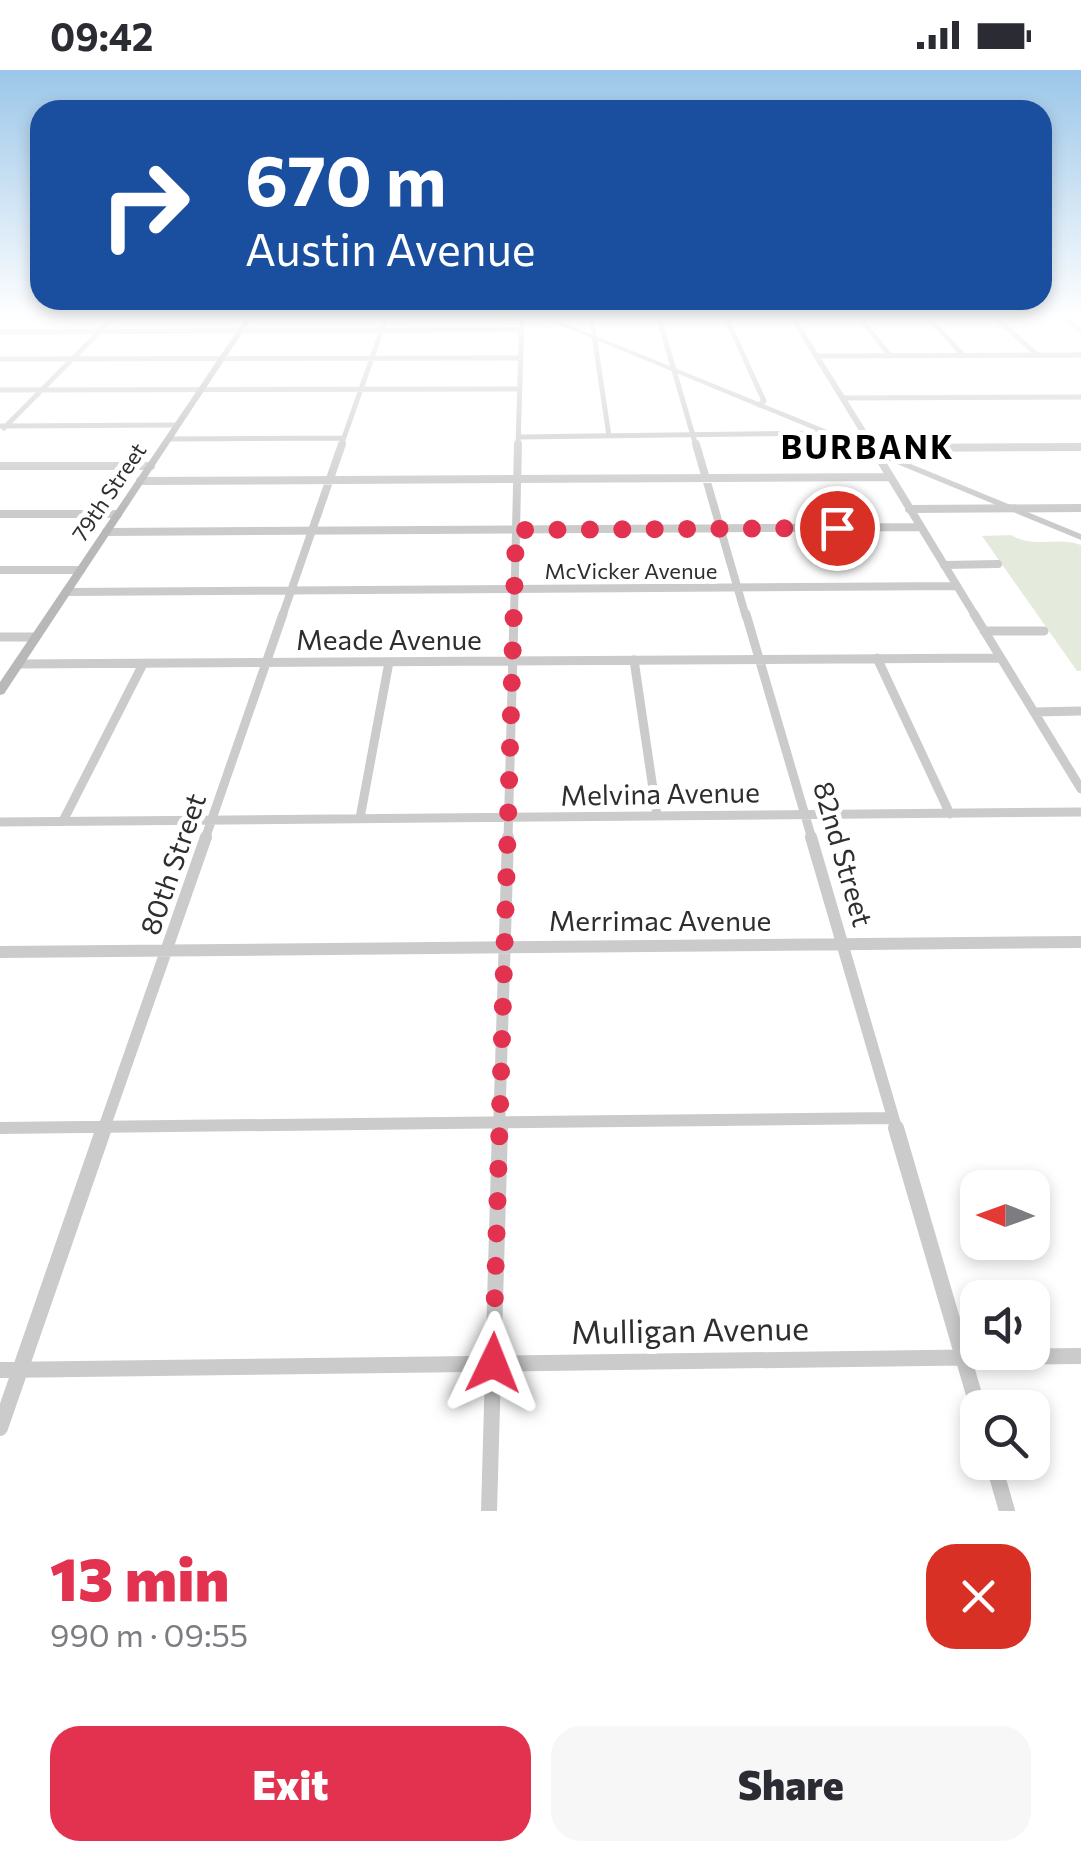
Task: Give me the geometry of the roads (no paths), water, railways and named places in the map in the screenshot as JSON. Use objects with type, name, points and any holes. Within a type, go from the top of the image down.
[{"type":"main road","name":"79th Street","points":[[0,691],[206,382]]},
{"type":"street","points":[[2,428],[49,382]]},
{"type":"street","name":"80th Street","points":[[0,1428],[363,382]]},
{"type":"street","points":[[488,1511],[520,382]]},
{"type":"street","points":[[601,382],[609,436]]},
{"type":"street","name":"82nd Street","points":[[678,382],[960,1347]]},
{"type":"street","points":[[702,382],[1081,537]]},
{"type":"street","points":[[755,382],[764,401],[758,405]]},
{"type":"street","points":[[833,382],[1081,789]]},
{"type":"street","points":[[0,390],[520,389]]},
{"type":"street","points":[[843,398],[1081,398]]},
{"type":"street","points":[[2,428],[178,425]]},
{"type":"street","points":[[518,437],[827,433]]},
{"type":"street","points":[[169,439],[344,438]]},
{"type":"street","points":[[876,453],[886,448],[1081,447]]},
{"type":"street","points":[[0,466],[150,466]]},
{"type":"street","points":[[140,481],[890,478]]},
{"type":"street","points":[[909,509],[1081,508]]},
{"type":"street","points":[[0,514],[118,514]]},
{"type":"street","points":[[106,532],[920,528]]},
{"type":"street","points":[[944,564],[998,564]]},
{"type":"street","points":[[0,570],[81,570]]},
{"type":"street","name":"McVicker Avenue","points":[[66,592],[956,586]]},
{"type":"street","points":[[984,631],[1044,630]]},
{"type":"street","points":[[0,637],[36,636]]},
{"type":"street","points":[[878,658],[950,814]]},
{"type":"street","name":"Meade Avenue","points":[[18,664],[1000,658]]},
{"type":"street","points":[[634,660],[656,816]]},
{"type":"street","points":[[360,818],[389,662]]},
{"type":"street","points":[[63,822],[143,664]]},
{"type":"street","points":[[1034,712],[1081,711]]},
{"type":"street","name":"Melvina Avenue","points":[[0,822],[1081,812]]},
{"type":"street","name":"Merrimac Avenue","points":[[0,952],[1081,942]]},
{"type":"street","points":[[0,1128],[890,1118]]},
{"type":"street","name":"Mulligan Avenue","points":[[1050,1356],[1081,1356]]},
{"type":"street","name":"Mulligan Avenue","points":[[0,1370],[960,1357]]},
{"type":"street","points":[[999,1480],[1008,1511]]},
{"type":"district","name":"BURBANK","points":[[868,448]]}]
